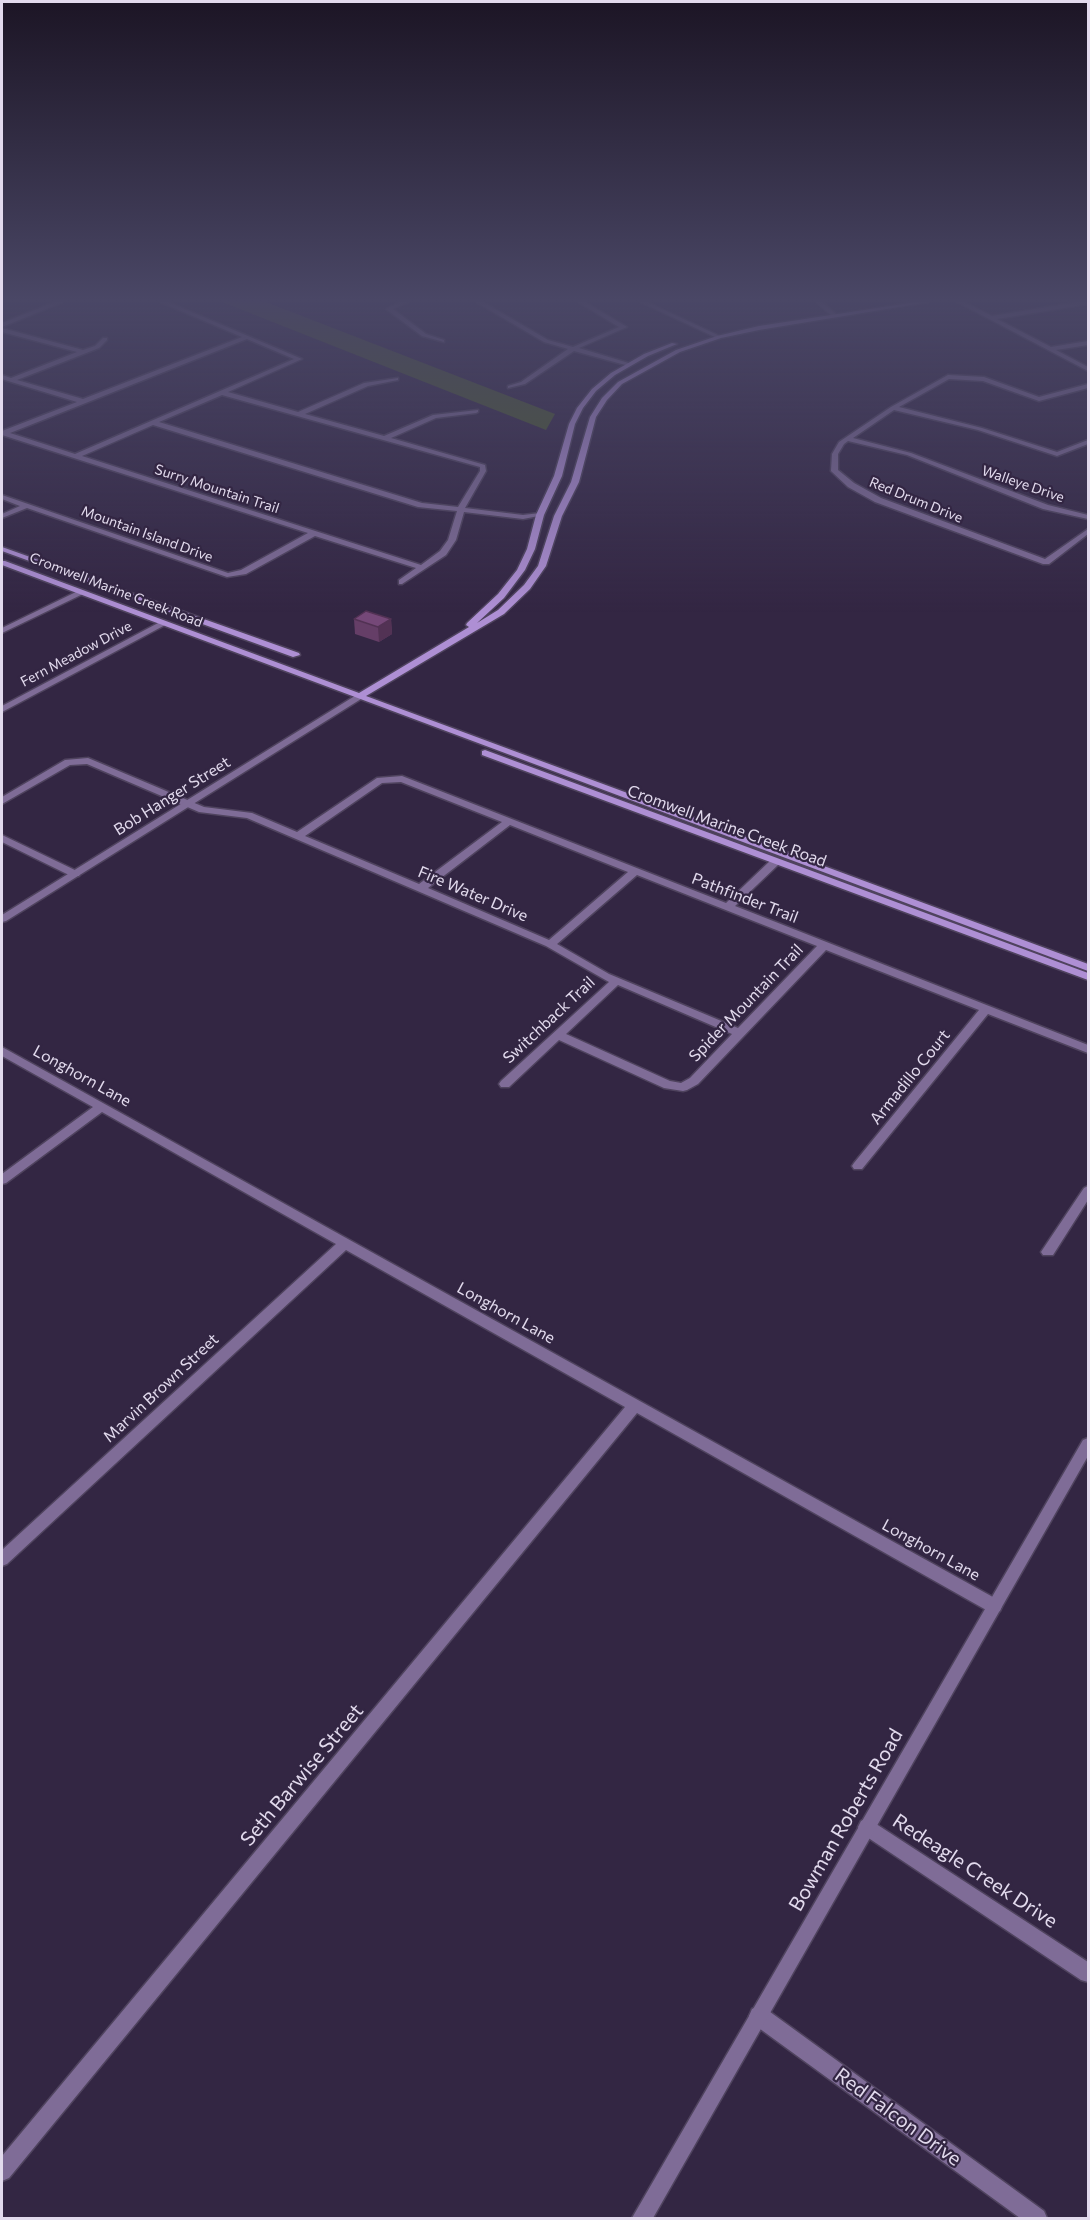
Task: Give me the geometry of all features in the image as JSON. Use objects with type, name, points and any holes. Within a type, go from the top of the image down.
[{"type":"main road","points":[[458,637],[501,596],[521,570],[531,549],[540,515],[558,476],[572,424],[582,406]]},
{"type":"main road","points":[[358,697],[501,612],[527,587],[542,566],[558,516],[582,462],[593,417],[600,406]]},
{"type":"main road","name":"Cromwell Marine Creek Road","points":[[2,549],[296,656]]},
{"type":"main road","name":"Cromwell Marine Creek Road","points":[[2,564],[1089,968]]},
{"type":"main road","name":"Cromwell Marine Creek Road","points":[[155,605],[220,646]]},
{"type":"main road","name":"Cromwell Marine Creek Road","points":[[358,697],[388,717],[1089,977]]},
{"type":"street","points":[[3,433],[71,406]]},
{"type":"street","points":[[76,456],[195,406]]},
{"type":"street","points":[[266,406],[483,466],[483,471],[461,509],[452,540],[443,553],[402,582]]},
{"type":"street","points":[[297,415],[318,406]]},
{"type":"street","name":"Red Drum Drive","points":[[897,406],[841,443],[835,454],[834,471],[850,485],[878,500],[1046,562],[1089,531]]},
{"type":"street","points":[[893,408],[980,429],[1057,454],[1089,442]]},
{"type":"street","points":[[383,439],[435,416],[476,411]]},
{"type":"street","points":[[154,423],[408,501],[523,517],[558,516]]},
{"type":"street","name":"Surry Mountain Trail","points":[[3,433],[423,568]]},
{"type":"street","name":"Walleye Drive","points":[[848,439],[896,450],[1046,507],[1089,517]]},
{"type":"street","name":"Mountain Island Drive","points":[[2,497],[227,575],[243,572],[314,533]]},
{"type":"street","points":[[2,507],[15,502]]},
{"type":"street","points":[[2,516],[25,506]]},
{"type":"street","points":[[2,632],[81,593]]},
{"type":"street","name":"Fern Meadow Drive","points":[[2,709],[163,624]]},
{"type":"street","name":"Bob Hanger Street","points":[[2,919],[358,697]]},
{"type":"street","name":"Fire Water Drive","points":[[2,801],[75,760],[88,761],[207,812],[244,813],[550,944],[616,981],[740,1033]]},
{"type":"street","name":"Pathfinder Trail","points":[[298,836],[380,780],[402,779],[1089,1049]]},
{"type":"street","points":[[421,888],[508,821]]},
{"type":"street","points":[[2,838],[75,874]]},
{"type":"street","points":[[728,907],[775,862]]},
{"type":"street","points":[[550,944],[635,871]]},
{"type":"street","name":"Spider Mountain Trail","points":[[558,1035],[668,1085],[683,1087],[694,1081],[824,945]]},
{"type":"street","name":"Switchback Trail","points":[[505,1084],[616,981]]},
{"type":"street","name":"Armadillo Court","points":[[858,1166],[986,1009]]},
{"type":"street","name":"Longhorn Lane","points":[[2,1051],[994,1606]]},
{"type":"street","points":[[2,1180],[101,1107]]},
{"type":"street","points":[[1048,1252],[1089,1191]]},
{"type":"street","name":"Marvin Brown Street","points":[[2,1559],[345,1243]]},
{"type":"street","name":"Seth Barwise Street","points":[[2,2171],[635,1405]]},
{"type":"street","name":"Bowman Roberts Road","points":[[642,2218],[1089,1444]]},
{"type":"street","name":"Redeagle Creek Drive","points":[[867,1827],[1089,1973]]},
{"type":"street","name":"Red Falcon Drive","points":[[759,2016],[1037,2218]]},
{"type":"green space","points":[[484,406],[533,406],[555,414],[546,430]]},
{"type":"building","points":[[366,611],[391,619],[378,627],[354,619]]}]
